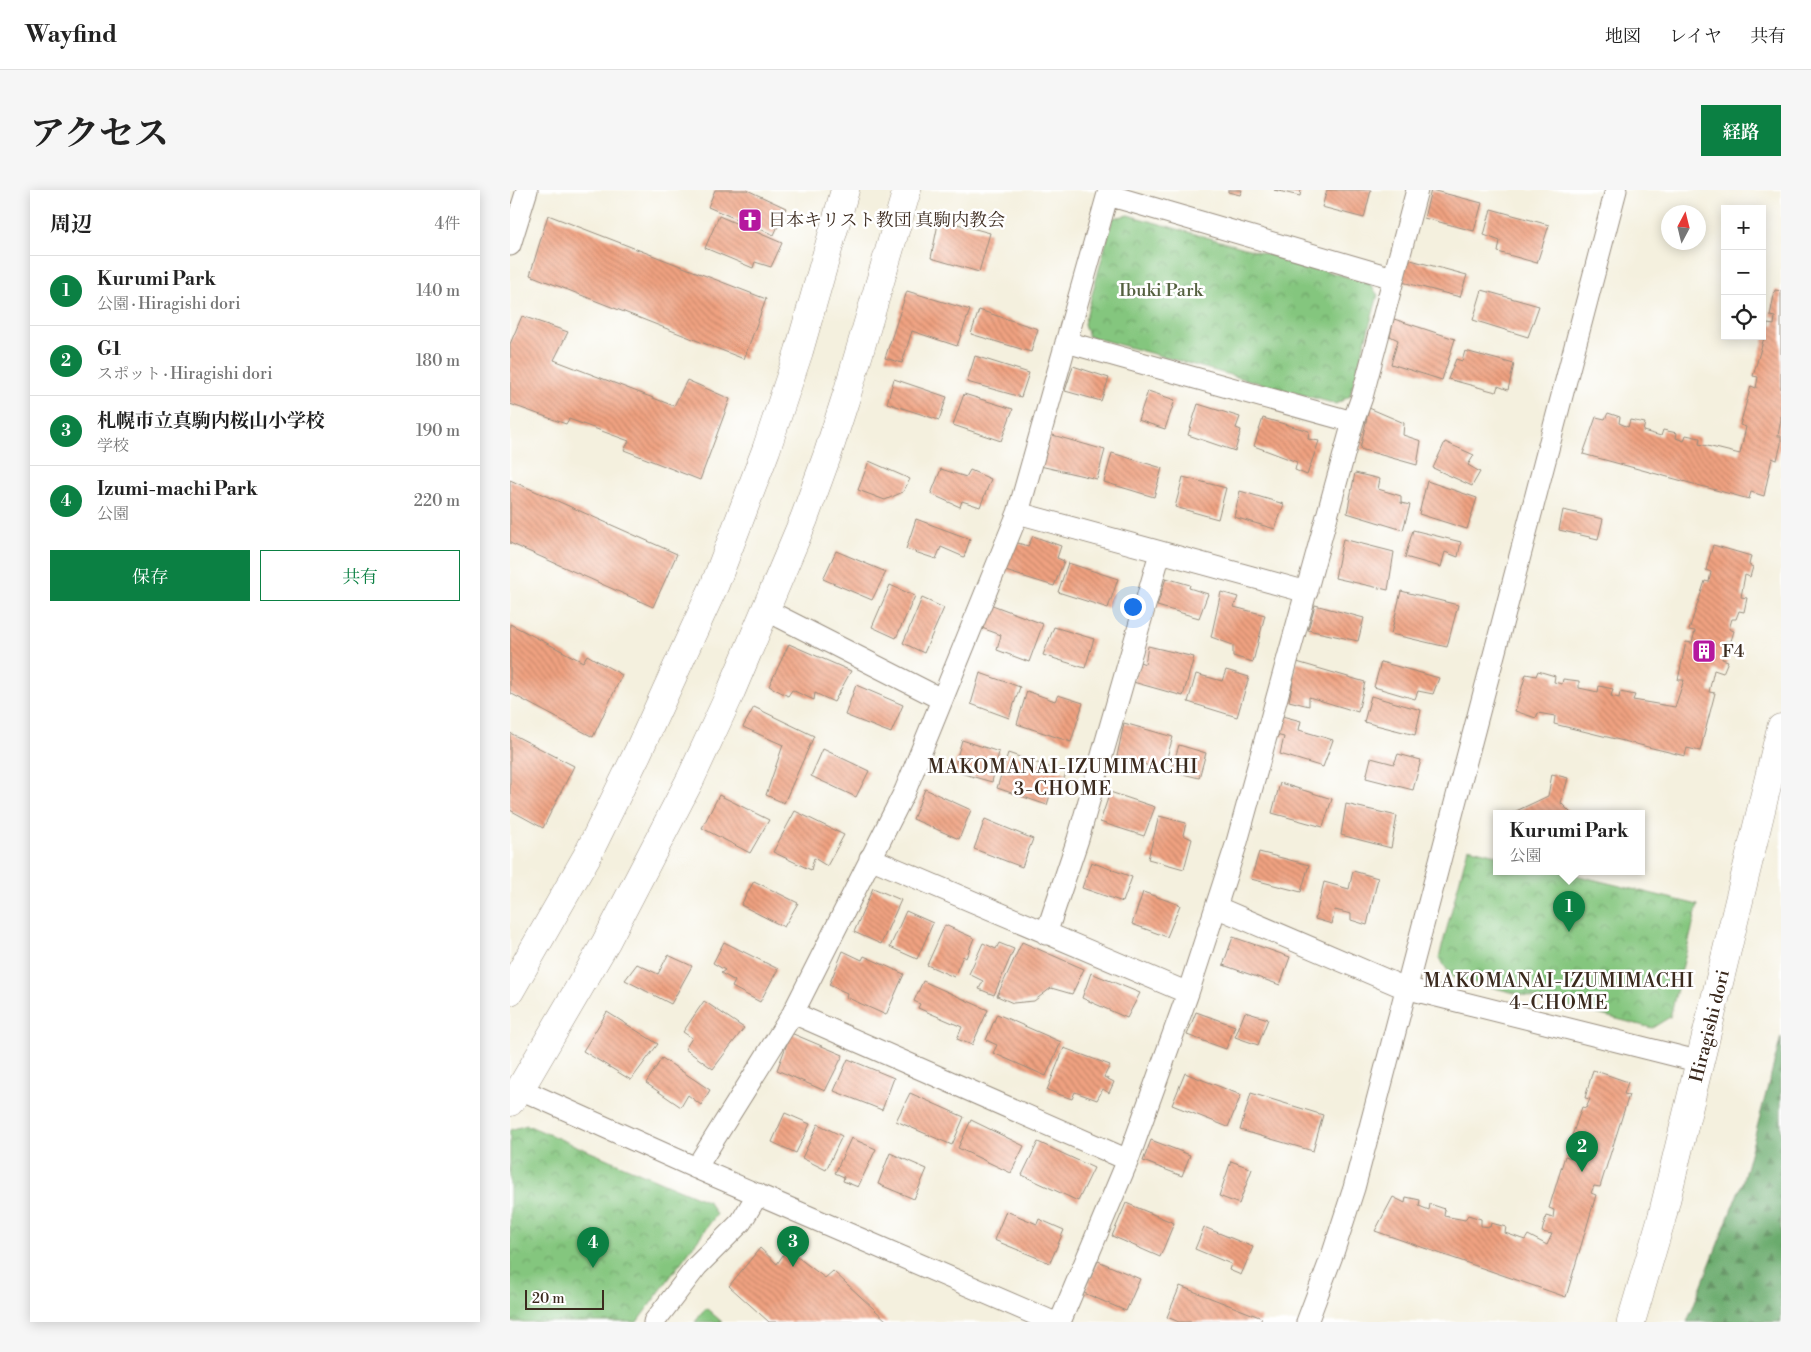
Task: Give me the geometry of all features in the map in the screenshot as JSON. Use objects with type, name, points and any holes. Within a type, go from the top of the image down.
[{"type":"street","points":[[510,245],[527,190]]},
{"type":"street","points":[[510,991],[587,856],[642,743],[715,584],[766,450],[799,351],[845,190]]},
{"type":"street","points":[[907,190],[827,456],[766,610],[710,738],[659,842],[606,942],[513,1092],[758,1194],[1053,1322]]},
{"type":"street","points":[[1060,1322],[1128,1160],[1188,993],[1237,842],[1353,422],[1362,397],[1417,190]]},
{"type":"street","points":[[1307,1322],[1333,1253],[1354,1188],[1616,190]]},
{"type":"street","points":[[696,1168],[793,1013],[905,791],[1018,513],[1108,193],[1394,278]]},
{"type":"street","points":[[1066,342],[1353,422]]},
{"type":"street","points":[[1018,513],[1307,592]]},
{"type":"street","points":[[1046,934],[1078,839],[1160,552]]},
{"type":"street","points":[[766,610],[941,699]]},
{"type":"street","name":"Hiragishi dori","points":[[1631,1322],[1662,1217],[1781,728]]},
{"type":"street","points":[[870,858],[1188,993]]},
{"type":"street","points":[[1216,907],[1405,988],[1701,1062]]},
{"type":"street","points":[[793,1013],[1128,1160]]},
{"type":"street","points":[[654,1322],[697,1266],[741,1222],[758,1194]]},
{"type":"green space","name":"Ibuki Park","points":[[1128,215],[1369,283],[1378,295],[1350,396],[1336,404],[1088,336],[1084,324],[1113,218]]},
{"type":"green space","points":[[1468,848],[1493,854],[1493,875],[1575,875],[1698,905],[1670,1017],[1652,1028],[1452,977],[1439,958]]},
{"type":"green space","points":[[1781,1037],[1781,1322],[1687,1322],[1743,1180]]},
{"type":"green space","points":[[527,1125],[709,1202],[716,1215],[637,1322],[510,1322],[510,1130]]},
{"type":"green space","points":[[706,1308],[722,1322],[695,1322]]},
{"type":"building","points":[[715,190],[747,190],[786,208],[774,235],[708,207]]},
{"type":"building","points":[[1228,190],[1242,190],[1240,195],[1228,192]]},
{"type":"building","points":[[1274,190],[1301,190],[1300,196]]},
{"type":"building","points":[[1327,190],[1371,190],[1364,218],[1322,207]]},
{"type":"building","points":[[1431,190],[1482,203],[1474,231],[1424,218]]},
{"type":"building","points":[[1491,209],[1549,225],[1537,263],[1498,252],[1500,241],[1484,235]]},
{"type":"building","points":[[548,215],[766,299],[744,359],[530,275]]},
{"type":"building","points":[[719,216],[782,243],[771,267],[755,262],[753,268],[705,248]]},
{"type":"building","points":[[939,219],[990,233],[979,272],[931,258]]},
{"type":"building","points":[[1407,259],[1467,275],[1460,297],[1402,282]]},
{"type":"building","points":[[1482,290],[1539,306],[1528,337],[1473,320]]},
{"type":"building","points":[[1775,290],[1781,291],[1781,419],[1778,436],[1781,436],[1781,444],[1777,460],[1772,458],[1764,496],[1751,492],[1749,499],[1583,454],[1596,417],[1605,419],[1608,413],[1620,417],[1619,423],[1628,427],[1630,420],[1645,423],[1643,431],[1661,436],[1663,430],[1677,433],[1676,438],[1684,441],[1686,435],[1700,438],[1699,444],[1740,454],[1746,427],[1740,425],[1751,386],[1756,388],[1758,377],[1753,376],[1763,340],[1766,340],[1768,324],[1774,325],[1775,317],[1770,316]]},
{"type":"building","points":[[907,291],[970,310],[957,346],[912,331],[902,363],[885,358]]},
{"type":"building","points":[[979,310],[1038,329],[1031,352],[971,334]]},
{"type":"building","points":[[522,316],[568,332],[554,360],[674,406],[687,380],[730,399],[700,480],[624,450],[629,441],[569,419],[566,424],[510,404],[510,344]]},
{"type":"building","points":[[1394,319],[1455,339],[1442,380],[1391,364],[1398,340],[1390,336]]},
{"type":"building","points":[[1465,351],[1514,364],[1508,390],[1498,386],[1496,392],[1448,379],[1456,359],[1462,361]]},
{"type":"building","points":[[975,356],[1029,373],[1021,397],[967,382]]},
{"type":"building","points":[[1073,366],[1109,378],[1101,401],[1065,391]]},
{"type":"building","points":[[894,379],[947,397],[939,420],[887,403]]},
{"type":"building","points":[[1148,391],[1175,400],[1165,429],[1138,420]]},
{"type":"building","points":[[964,394],[1013,409],[1001,441],[953,425]]},
{"type":"building","points":[[1198,404],[1240,417],[1236,428],[1241,430],[1235,451],[1188,435]]},
{"type":"building","points":[[1369,408],[1404,423],[1403,435],[1421,441],[1417,465],[1360,449]]},
{"type":"building","points":[[1263,418],[1309,431],[1308,439],[1319,441],[1307,475],[1295,470],[1297,462],[1254,446]]},
{"type":"building","points":[[1049,434],[1105,450],[1097,479],[1040,466]]},
{"type":"building","points":[[1445,442],[1474,455],[1468,465],[1480,472],[1472,486],[1433,468]]},
{"type":"building","points":[[1112,453],[1162,468],[1154,497],[1104,482]]},
{"type":"building","points":[[869,461],[910,479],[903,492],[885,500],[858,490]]},
{"type":"building","points":[[941,469],[966,477],[970,470],[991,479],[980,507],[962,501],[960,507],[931,494]]},
{"type":"building","points":[[1355,473],[1380,479],[1378,489],[1401,496],[1401,503],[1410,505],[1403,530],[1347,513]]},
{"type":"building","points":[[1183,477],[1226,488],[1218,519],[1175,507]]},
{"type":"building","points":[[510,480],[677,554],[653,607],[510,543]]},
{"type":"building","points":[[1427,481],[1477,498],[1467,529],[1419,514]]},
{"type":"building","points":[[1240,491],[1284,504],[1275,529],[1234,517]]},
{"type":"building","points":[[1563,510],[1603,519],[1598,539],[1559,530]]},
{"type":"building","points":[[916,519],[970,539],[964,557],[941,547],[936,559],[906,549]]},
{"type":"building","points":[[1413,530],[1461,542],[1458,557],[1445,552],[1441,567],[1405,557]]},
{"type":"building","points":[[1033,536],[1061,546],[1057,558],[1064,561],[1054,586],[1002,570],[1011,541],[1028,546]]},
{"type":"building","points":[[1343,539],[1394,552],[1388,590],[1335,578]]},
{"type":"building","name":"F4","points":[[1713,545],[1751,556],[1749,565],[1753,567],[1750,577],[1745,575],[1741,597],[1747,598],[1744,612],[1739,611],[1736,619],[1732,619],[1729,629],[1734,631],[1731,641],[1725,641],[1722,659],[1728,661],[1723,673],[1714,670],[1709,692],[1715,693],[1700,751],[1687,748],[1685,756],[1554,724],[1555,716],[1538,713],[1536,718],[1515,711],[1526,674],[1536,676],[1538,671],[1555,676],[1554,682],[1562,684],[1563,679],[1579,681],[1579,688],[1598,692],[1599,686],[1613,689],[1611,696],[1619,698],[1620,692],[1635,695],[1633,700],[1675,707],[1684,680],[1678,680],[1686,642],[1692,643],[1695,631],[1689,630],[1705,581],[1709,582],[1711,572],[1706,570]]},
{"type":"building","points":[[836,551],[886,572],[872,600],[823,579]]},
{"type":"building","points":[[1068,563],[1118,579],[1108,608],[1058,592]]},
{"type":"building","points":[[1166,578],[1190,585],[1189,588],[1208,594],[1199,618],[1157,606]]},
{"type":"building","points":[[890,585],[915,596],[896,638],[872,627]]},
{"type":"building","points":[[1401,591],[1458,605],[1447,647],[1391,634]]},
{"type":"building","points":[[1221,592],[1238,597],[1234,607],[1265,615],[1253,662],[1233,656],[1233,645],[1211,637]]},
{"type":"building","points":[[922,598],[944,608],[924,653],[903,643]]},
{"type":"building","points":[[987,603],[1043,624],[1029,662],[997,650],[1001,635],[979,627]]},
{"type":"building","points":[[1315,605],[1364,618],[1358,641],[1308,630]]},
{"type":"building","points":[[510,624],[583,662],[587,655],[622,675],[593,737],[510,693]]},
{"type":"building","points":[[1054,627],[1094,639],[1085,668],[1043,655]]},
{"type":"building","points":[[789,644],[851,671],[834,702],[815,693],[814,700],[792,690],[788,696],[769,686]]},
{"type":"building","points":[[1148,646],[1194,657],[1183,696],[1133,682],[1140,662],[1145,664]]},
{"type":"building","points":[[1297,662],[1365,682],[1358,712],[1309,697],[1309,706],[1289,701]]},
{"type":"building","points":[[1381,662],[1439,678],[1433,694],[1418,691],[1415,699],[1374,687]]},
{"type":"building","points":[[1226,670],[1249,677],[1237,717],[1188,702],[1196,674],[1222,681]]},
{"type":"building","points":[[980,673],[1020,687],[1009,718],[971,704]]},
{"type":"building","points":[[856,685],[903,705],[891,733],[845,715]]},
{"type":"building","points":[[1027,691],[1055,701],[1058,695],[1083,703],[1071,742],[1017,724]]},
{"type":"building","points":[[1371,696],[1421,710],[1415,735],[1364,722]]},
{"type":"building","points":[[754,707],[814,736],[784,803],[766,795],[783,745],[743,727]]},
{"type":"building","points":[[1282,716],[1301,721],[1299,730],[1333,740],[1323,767],[1280,754],[1284,737],[1276,735]]},
{"type":"building","points":[[1124,723],[1173,737],[1163,770],[1117,756]]},
{"type":"building","points":[[510,733],[574,766],[543,828],[510,810]]},
{"type":"building","points":[[962,740],[999,752],[992,782],[953,771]]},
{"type":"building","points":[[1179,745],[1206,753],[1199,778],[1171,771]]},
{"type":"building","points":[[823,749],[869,771],[856,797],[811,776]]},
{"type":"building","points":[[1008,753],[1066,773],[1058,795],[1051,792],[1047,805],[997,788]]},
{"type":"building","points":[[1398,754],[1421,760],[1413,790],[1366,778],[1371,758],[1394,764]]},
{"type":"building","points":[[1552,774],[1568,778],[1561,803],[1568,810],[1518,810],[1548,796]]},
{"type":"building","points":[[1280,783],[1332,799],[1323,827],[1272,813]]},
{"type":"building","points":[[925,789],[971,810],[959,839],[913,819]]},
{"type":"building","points":[[1110,792],[1155,807],[1144,836],[1100,822]]},
{"type":"building","points":[[719,795],[769,820],[750,853],[702,828]]},
{"type":"building","points":[[1346,804],[1397,816],[1391,848],[1341,835]]},
{"type":"building","points":[[795,811],[844,835],[827,866],[814,858],[811,870],[773,852]]},
{"type":"building","points":[[1159,816],[1186,823],[1183,835],[1192,839],[1184,869],[1148,859]]},
{"type":"building","points":[[985,819],[1033,839],[1022,867],[974,849]]},
{"type":"building","points":[[1259,852],[1309,865],[1301,892],[1251,879]]},
{"type":"building","points":[[1091,862],[1132,877],[1123,902],[1082,888]]},
{"type":"building","points":[[1353,871],[1378,878],[1367,925],[1351,920],[1351,914],[1335,910],[1332,924],[1315,919],[1324,882],[1349,889]]},
{"type":"building","points":[[754,881],[798,903],[784,927],[741,905]]},
{"type":"building","points":[[873,888],[901,900],[881,944],[854,932]]},
{"type":"building","points":[[1143,892],[1180,905],[1167,937],[1132,924]]},
{"type":"building","points":[[906,911],[933,923],[917,959],[890,947]]},
{"type":"building","points":[[945,925],[974,938],[966,958],[963,956],[954,977],[927,965]]},
{"type":"building","points":[[1233,937],[1290,957],[1280,985],[1223,965]]},
{"type":"building","points":[[724,942],[778,969],[760,1002],[732,987],[735,981],[721,973],[725,970],[713,963]]},
{"type":"building","points":[[1022,942],[1084,969],[1072,994],[1051,988],[1034,1001],[1013,1003],[997,996]]},
{"type":"building","points":[[983,943],[996,949],[999,943],[1014,949],[994,995],[979,989],[983,981],[969,974]]},
{"type":"building","points":[[843,951],[862,960],[864,956],[904,974],[886,1015],[846,997],[847,993],[829,985]]},
{"type":"building","points":[[668,955],[692,966],[671,1004],[625,980],[637,964],[658,974]]},
{"type":"building","points":[[1091,973],[1140,993],[1127,1018],[1082,998]]},
{"type":"building","points":[[923,981],[988,1010],[972,1045],[957,1039],[962,1027],[918,1008],[920,1004],[914,1001]]},
{"type":"building","points":[[704,1001],[744,1028],[713,1069],[685,1049],[692,1038],[683,1032]]},
{"type":"building","points":[[607,1012],[658,1044],[631,1080],[583,1051]]},
{"type":"building","points":[[1196,1012],[1235,1026],[1226,1049],[1187,1035]]},
{"type":"building","points":[[1245,1012],[1268,1019],[1258,1045],[1235,1037]]},
{"type":"building","points":[[997,1014],[1061,1042],[1046,1076],[993,1053],[997,1045],[986,1040]]},
{"type":"building","points":[[791,1033],[843,1055],[825,1091],[777,1070]]},
{"type":"building","points":[[1064,1048],[1110,1065],[1104,1077],[1114,1082],[1109,1093],[1103,1089],[1097,1100],[1075,1092],[1072,1099],[1047,1090]]},
{"type":"building","points":[[662,1058],[710,1090],[701,1105],[688,1095],[681,1107],[646,1083]]},
{"type":"building","points":[[848,1059],[894,1078],[882,1110],[834,1091]]},
{"type":"building","points":[[1593,1070],[1628,1082],[1624,1094],[1629,1095],[1600,1187],[1594,1186],[1591,1193],[1596,1195],[1566,1297],[1375,1231],[1393,1197],[1405,1203],[1406,1197],[1420,1200],[1419,1206],[1429,1210],[1430,1204],[1445,1209],[1444,1216],[1465,1220],[1468,1215],[1481,1219],[1481,1226],[1490,1227],[1491,1223],[1506,1227],[1505,1233],[1525,1240],[1528,1235],[1547,1245],[1552,1234],[1542,1232],[1546,1216],[1553,1218],[1554,1210],[1549,1208],[1565,1156],[1571,1158],[1574,1149],[1568,1147],[1582,1107],[1586,1108],[1590,1099],[1585,1098]]},
{"type":"building","points":[[1185,1073],[1241,1095],[1228,1127],[1172,1105]]},
{"type":"building","points":[[910,1093],[964,1117],[952,1145],[896,1121]]},
{"type":"building","points":[[1251,1093],[1323,1115],[1313,1151],[1240,1130]]},
{"type":"building","points":[[785,1113],[810,1124],[796,1153],[772,1142]]},
{"type":"building","points":[[971,1120],[1024,1146],[1011,1173],[958,1148]]},
{"type":"building","points":[[818,1124],[842,1136],[826,1170],[802,1158]]},
{"type":"building","points":[[851,1138],[876,1149],[858,1187],[843,1181],[844,1177],[835,1173]]},
{"type":"building","points":[[1151,1140],[1190,1155],[1182,1176],[1143,1161]]},
{"type":"building","points":[[1038,1142],[1094,1168],[1078,1201],[1022,1175]]},
{"type":"building","points":[[890,1153],[927,1169],[914,1199],[878,1184]]},
{"type":"building","points":[[1231,1161],[1252,1169],[1239,1204],[1219,1196]]},
{"type":"building","points":[[1126,1203],[1174,1223],[1160,1257],[1112,1236]]},
{"type":"building","points":[[1006,1211],[1037,1224],[1039,1219],[1064,1230],[1050,1263],[994,1240]]},
{"type":"building","points":[[1204,1227],[1253,1247],[1241,1275],[1229,1270],[1231,1264],[1195,1249]]},
{"type":"building","points":[[760,1248],[777,1264],[787,1249],[825,1278],[833,1271],[888,1322],[769,1322],[729,1286]]},
{"type":"building","points":[[1098,1261],[1140,1279],[1126,1311],[1084,1293]]},
{"type":"building","points":[[1180,1286],[1262,1318],[1260,1322],[1179,1322],[1167,1317]]},
{"type":"place","name":"日本キリスト教団 真駒内教会","points":[[750,220]]},
{"type":"place","name":"F4","points":[[1704,651]]},
{"type":"place","name":"Kurumi Park","points":[[1569,932]]},
{"type":"place","name":"G1","points":[[1582,1172]]},
{"type":"place","name":"札幌市立真駒内桜山小学校","points":[[793,1267]]},
{"type":"place","name":"Izumi-machi Park","points":[[593,1268]]},
{"type":"district","name":"MAKOMANAI-IZUMIMACHI 3-CHOME","points":[[1063,778]]},
{"type":"district","name":"MAKOMANAI-IZUMIMACHI 4-CHOME","points":[[1559,992]]}]
